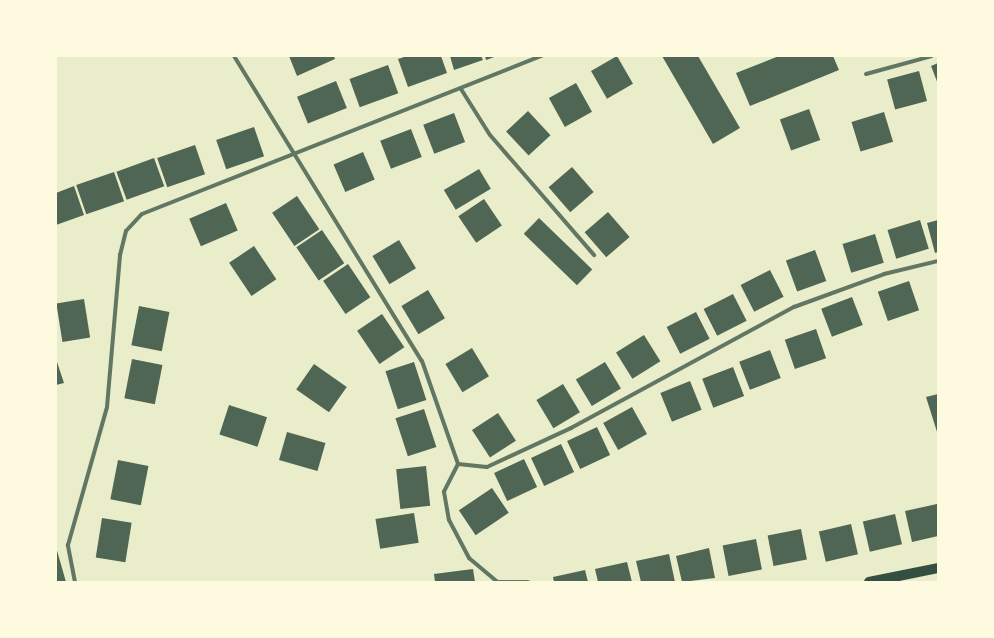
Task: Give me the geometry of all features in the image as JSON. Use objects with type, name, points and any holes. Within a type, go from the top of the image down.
[{"type":"main road","points":[[869,582],[938,568]]},
{"type":"street","points":[[234,56],[422,361],[458,464],[444,492],[449,520],[469,558],[499,582],[528,582]]},
{"type":"street","points":[[75,582],[68,545],[107,407],[120,255],[126,231],[142,214],[295,155],[542,56]]},
{"type":"street","points":[[866,74],[932,56]]},
{"type":"street","points":[[460,89],[490,135],[594,255]]},
{"type":"street","points":[[458,464],[487,467],[572,428],[794,307],[884,274],[938,262]]},
{"type":"building","points":[[289,56],[334,56],[335,59],[297,76]]},
{"type":"building","points":[[407,56],[441,56],[447,73],[408,87],[398,59]]},
{"type":"building","points":[[450,56],[481,56],[483,60],[454,70]]},
{"type":"building","points":[[485,56],[497,56],[486,60]]},
{"type":"building","points":[[617,56],[633,84],[607,99],[591,71]]},
{"type":"building","points":[[662,56],[698,56],[740,128],[713,144]]},
{"type":"building","points":[[779,56],[833,56],[839,70],[750,106],[736,73]]},
{"type":"building","points":[[938,63],[938,84],[931,66]]},
{"type":"building","points":[[388,65],[398,93],[360,107],[349,79]]},
{"type":"building","points":[[919,71],[927,101],[895,109],[887,80]]},
{"type":"building","points":[[336,81],[347,108],[308,124],[297,97]]},
{"type":"building","points":[[576,83],[592,112],[565,127],[549,98]]},
{"type":"building","points":[[809,109],[820,140],[791,151],[780,120]]},
{"type":"building","points":[[528,111],[551,135],[529,156],[506,131]]},
{"type":"building","points":[[884,112],[893,142],[861,152],[851,122]]},
{"type":"building","points":[[454,113],[465,142],[434,154],[423,125]]},
{"type":"building","points":[[254,127],[264,156],[226,169],[216,140]]},
{"type":"building","points":[[411,129],[422,157],[391,169],[380,141]]},
{"type":"building","points":[[195,145],[205,174],[167,187],[157,158]]},
{"type":"building","points":[[363,152],[375,180],[345,192],[334,165]]},
{"type":"building","points":[[154,158],[164,186],[127,200],[116,172]]},
{"type":"building","points":[[572,167],[594,192],[570,212],[549,187]]},
{"type":"building","points":[[479,169],[491,189],[456,210],[444,190]]},
{"type":"building","points":[[114,172],[124,201],[86,214],[76,185]]},
{"type":"building","points":[[74,186],[84,215],[56,225],[56,193]]},
{"type":"building","points":[[297,196],[319,229],[294,246],[272,213]]},
{"type":"building","points":[[484,199],[502,226],[476,243],[458,216]]},
{"type":"building","points":[[226,203],[238,231],[201,246],[189,219]]},
{"type":"building","points":[[608,212],[630,237],[606,257],[585,232]]},
{"type":"building","points":[[539,218],[592,269],[577,285],[524,234]]},
{"type":"building","points":[[920,220],[929,249],[896,259],[887,230]]},
{"type":"building","points":[[938,220],[938,252],[935,253],[927,223]]},
{"type":"building","points":[[322,230],[344,263],[319,280],[296,247]]},
{"type":"building","points":[[875,234],[884,263],[851,273],[842,244]]},
{"type":"building","points":[[399,240],[416,268],[389,284],[372,256]]},
{"type":"building","points":[[254,246],[276,279],[251,296],[229,263]]},
{"type":"building","points":[[815,250],[826,281],[797,292],[786,261]]},
{"type":"building","points":[[348,264],[370,297],[345,314],[323,281]]},
{"type":"building","points":[[770,270],[784,297],[754,312],[741,285]]},
{"type":"building","points":[[909,281],[919,310],[888,321],[878,292]]},
{"type":"building","points":[[428,290],[445,318],[418,334],[401,306]]},
{"type":"building","points":[[733,294],[747,321],[717,336],[704,309]]},
{"type":"building","points":[[852,297],[863,325],[832,337],[821,309]]},
{"type":"building","points":[[84,299],[90,338],[62,342],[56,303]]},
{"type":"building","points":[[139,306],[169,312],[162,351],[131,345]]},
{"type":"building","points":[[696,312],[710,339],[680,354],[667,327]]},
{"type":"building","points":[[382,314],[404,347],[379,364],[357,331]]},
{"type":"building","points":[[816,329],[826,358],[795,369],[785,340]]},
{"type":"building","points":[[644,335],[660,361],[632,379],[616,352]]},
{"type":"building","points":[[472,348],[489,376],[462,392],[445,364]]},
{"type":"building","points":[[770,350],[781,378],[750,390],[739,362]]},
{"type":"building","points":[[56,359],[64,383],[56,385]]},
{"type":"building","points":[[132,359],[162,365],[155,404],[124,398]]},
{"type":"building","points":[[414,362],[426,400],[398,409],[385,371]]},
{"type":"building","points":[[605,362],[621,389],[592,406],[576,380]]},
{"type":"building","points":[[314,364],[347,387],[329,412],[296,389]]},
{"type":"building","points":[[733,367],[744,396],[713,408],[702,379]]},
{"type":"building","points":[[690,381],[702,410],[672,422],[660,393]]},
{"type":"building","points":[[563,384],[580,412],[553,428],[536,400]]},
{"type":"building","points":[[938,394],[938,435],[926,397]]},
{"type":"building","points":[[229,405],[267,417],[257,447],[219,434]]},
{"type":"building","points":[[632,407],[647,434],[618,450],[603,423]]},
{"type":"building","points":[[424,409],[436,447],[408,456],[395,418]]},
{"type":"building","points":[[498,413],[516,441],[490,458],[472,430]]},
{"type":"building","points":[[597,427],[610,455],[580,469],[567,441]]},
{"type":"building","points":[[287,432],[325,443],[317,471],[279,460]]},
{"type":"building","points":[[561,444],[574,472],[544,486],[531,458]]},
{"type":"building","points":[[524,459],[537,487],[507,501],[494,473]]},
{"type":"building","points":[[118,460],[148,466],[141,505],[110,499]]},
{"type":"building","points":[[426,466],[430,506],[400,509],[396,469]]},
{"type":"building","points":[[492,488],[509,513],[476,535],[459,510]]},
{"type":"building","points":[[937,504],[938,536],[912,542],[905,511]]},
{"type":"building","points":[[414,513],[419,543],[380,549],[375,519]]},
{"type":"building","points":[[895,514],[902,544],[870,552],[863,521]]},
{"type":"building","points":[[102,518],[132,523],[125,562],[96,558]]},
{"type":"building","points":[[851,524],[858,554],[826,562],[819,531]]},
{"type":"building","points":[[801,529],[807,559],[774,566],[768,535]]},
{"type":"building","points":[[756,539],[762,569],[729,576],[723,545]]},
{"type":"building","points":[[56,547],[66,582],[56,582]]},
{"type":"building","points":[[709,548],[715,578],[682,582],[676,556]]},
{"type":"building","points":[[669,554],[675,582],[641,582],[636,561]]},
{"type":"building","points":[[627,562],[632,582],[598,582],[595,569]]},
{"type":"building","points":[[473,569],[475,582],[435,582],[434,574]]},
{"type":"building","points":[[585,570],[588,582],[554,582],[553,577]]}]
